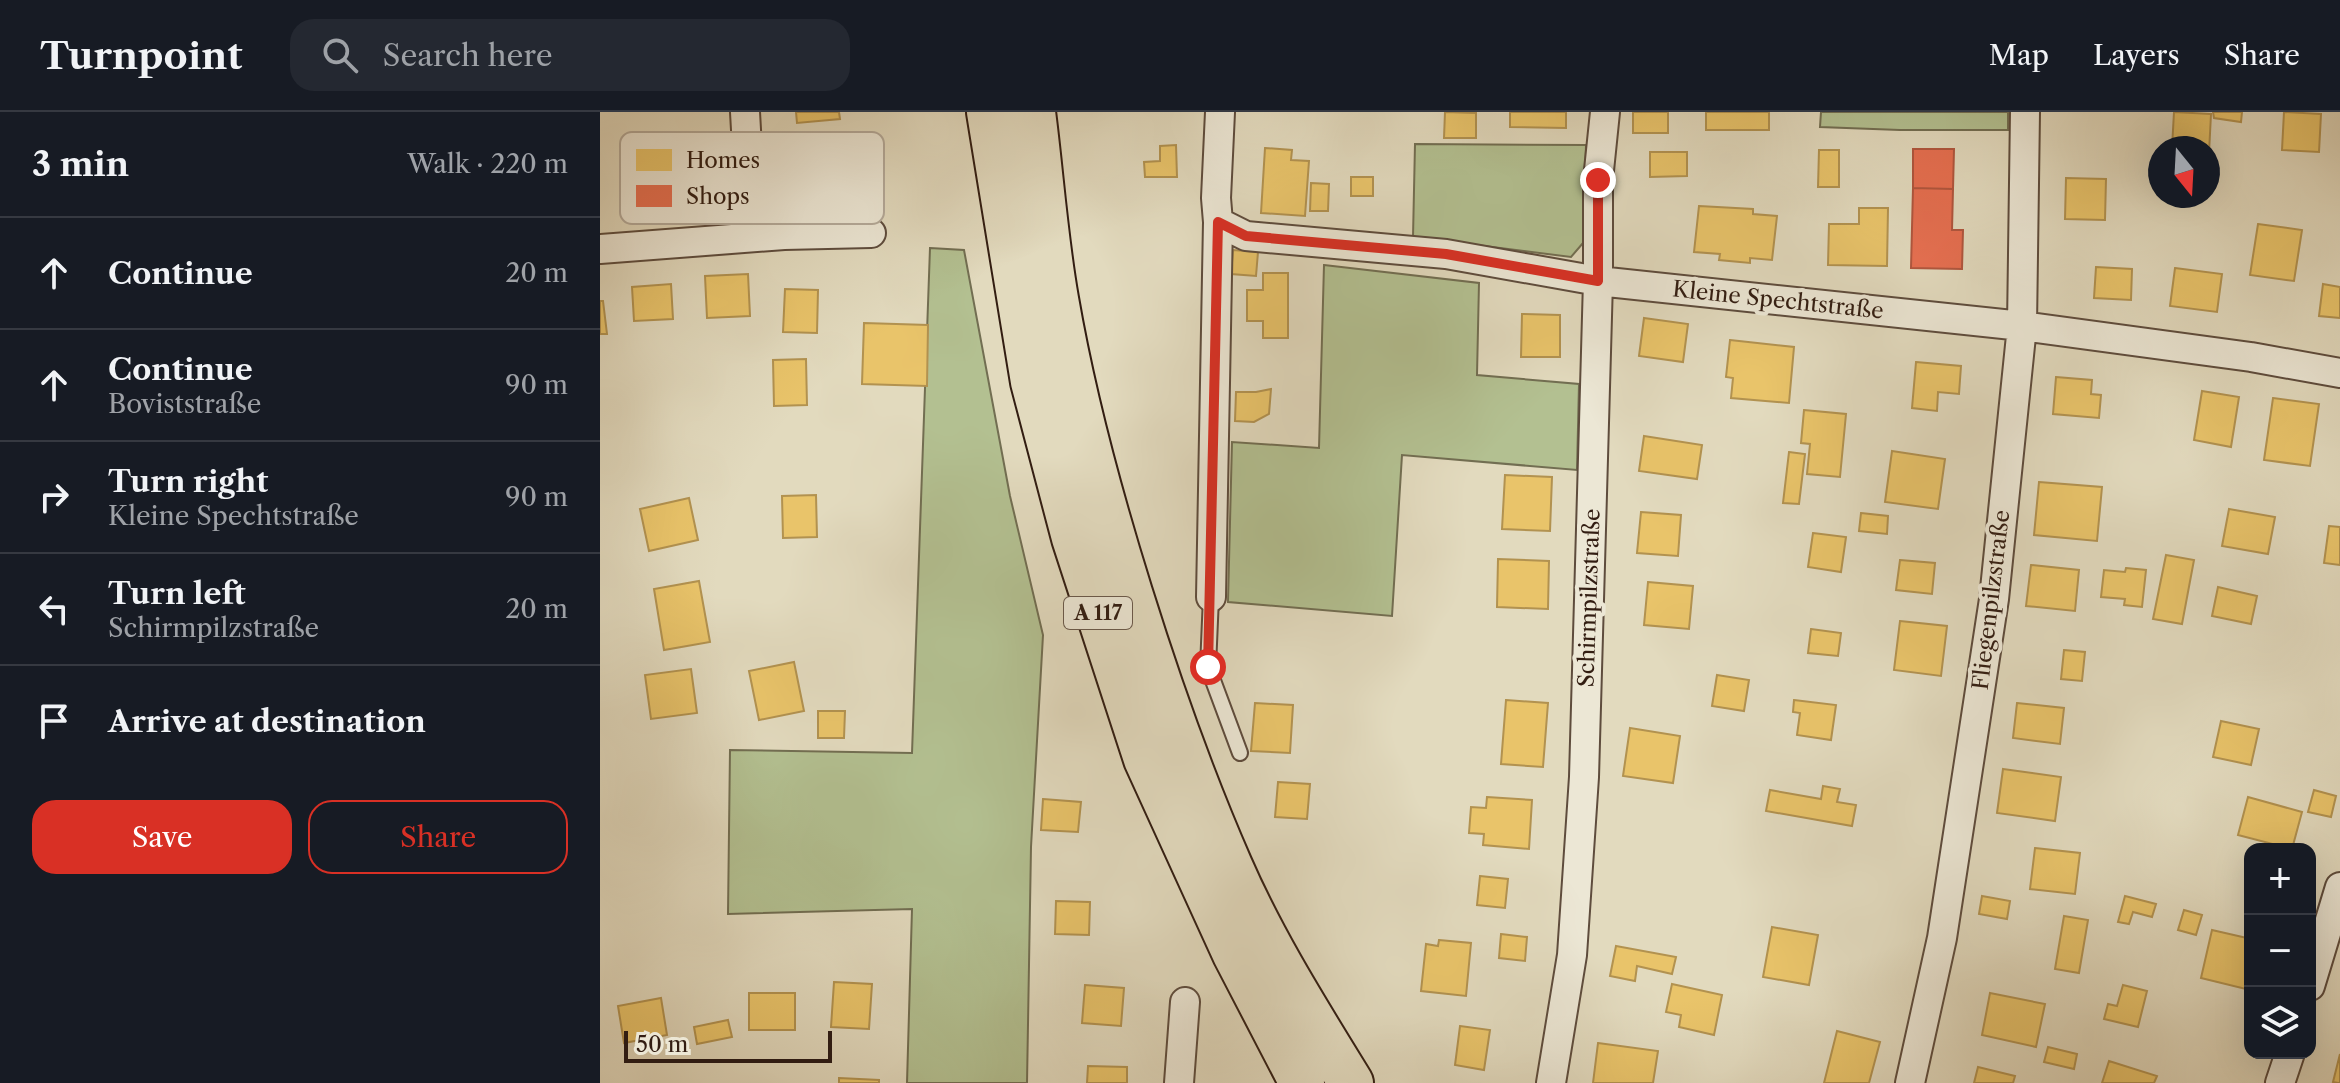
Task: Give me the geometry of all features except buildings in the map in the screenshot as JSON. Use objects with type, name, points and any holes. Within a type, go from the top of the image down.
[{"type":"highway","name":"A 117","points":[[989,112],[1033,382],[1074,538],[1146,759],[1235,954],[1302,1083]]},
{"type":"highway","name":"A 117","points":[[1033,112],[1055,298],[1075,391],[1112,534],[1151,659],[1182,748],[1231,869],[1302,1005],[1351,1083]]},
{"type":"street","points":[[745,112],[746,132]]},
{"type":"street","points":[[1211,597],[1216,198],[1220,112]]},
{"type":"street","name":"Schirmpilzstraße","points":[[1551,1083],[1572,955],[1584,777],[1598,180],[1605,112]]},
{"type":"street","name":"Fliegenpilzstraße","points":[[1910,1083],[1942,938],[1994,599],[2022,326],[2025,112]]},
{"type":"street","name":"Kleine Spechtstraße","points":[[1218,222],[1246,236],[1446,254],[1598,281],[2022,326],[2251,357],[2340,373]]},
{"type":"street","points":[[751,224],[752,237]]},
{"type":"street","points":[[600,249],[752,237],[871,233]]},
{"type":"street","points":[[2316,966],[2340,887]]},
{"type":"street","points":[[1179,1083],[1185,1002]]},
{"type":"street","points":[[2280,1083],[2288,1059]]},
{"type":"lane","points":[[1211,597],[1208,667],[1240,753]]},
{"type":"green space","points":[[1821,112],[2008,112],[2008,130],[1820,127]]},
{"type":"green space","points":[[1415,144],[1586,145],[1583,243],[1571,257],[1413,237]]},
{"type":"green space","points":[[930,248],[964,250],[1010,496],[1043,635],[1031,847],[1027,1083],[907,1083],[912,909],[728,914],[730,750],[912,753]]},
{"type":"green space","points":[[1324,265],[1479,283],[1477,375],[1579,384],[1577,470],[1402,455],[1392,616],[1228,602],[1232,442],[1319,448]]},
{"type":"route","points":[[1208,667],[1218,222],[1246,236],[1446,254],[1598,281],[1598,180]]}]
